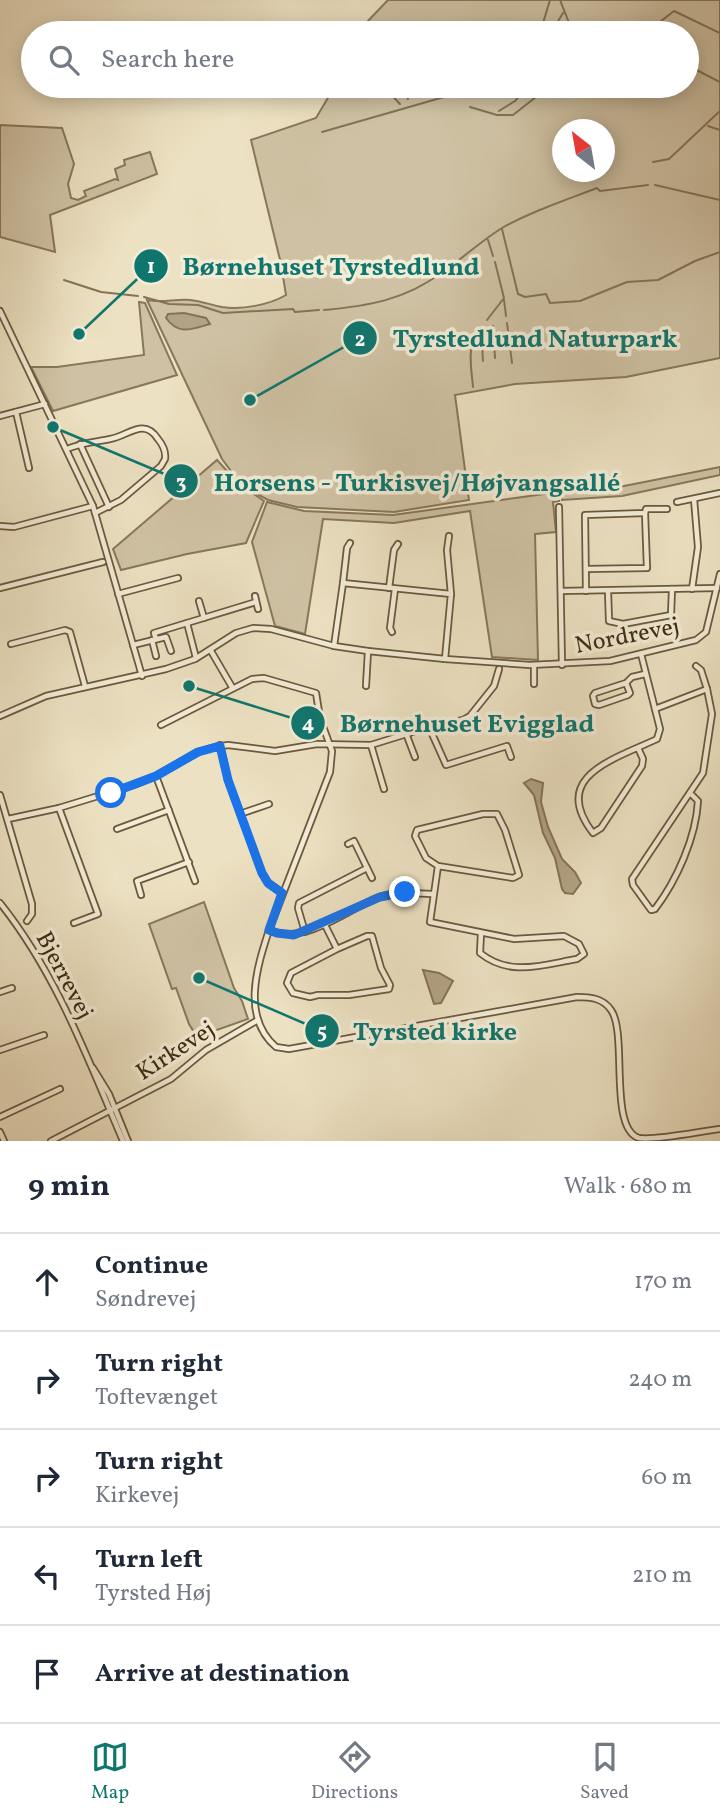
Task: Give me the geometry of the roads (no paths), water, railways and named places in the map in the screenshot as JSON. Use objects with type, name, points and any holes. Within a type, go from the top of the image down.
[{"type":"street","points":[[0,311],[93,506],[142,676]]},
{"type":"street","points":[[0,416],[45,404]]},
{"type":"street","points":[[16,412],[29,468]]},
{"type":"street","points":[[67,449],[80,444],[109,440],[143,428],[153,432],[164,449],[165,459],[161,466],[121,500],[95,513]]},
{"type":"street","points":[[80,444],[109,507]]},
{"type":"street","points":[[677,502],[720,493]]},
{"type":"street","points":[[692,589],[698,547],[694,499]]},
{"type":"street","points":[[0,526],[14,527],[93,506]]},
{"type":"street","points":[[559,507],[562,665]]},
{"type":"street","points":[[586,569],[647,568],[646,509],[667,509]]},
{"type":"street","points":[[586,591],[585,514],[645,513]]},
{"type":"street","points":[[445,660],[451,594],[449,536]]},
{"type":"street","points":[[334,646],[347,548],[351,543]]},
{"type":"street","points":[[392,632],[394,550],[398,544]]},
{"type":"street","points":[[0,588],[103,562]]},
{"type":"street","name":"Nordrevej","points":[[0,716],[46,696],[142,676],[196,658],[236,634],[262,627],[334,646],[445,660],[534,665],[610,661],[696,640],[702,636],[706,632],[720,574]]},
{"type":"street","points":[[118,594],[178,578]]},
{"type":"street","points":[[343,583],[451,594]]},
{"type":"street","points":[[561,591],[717,588]]},
{"type":"street","points":[[608,591],[610,621],[623,624],[671,615],[672,589]]},
{"type":"street","points":[[255,596],[258,609]]},
{"type":"street","points":[[200,601],[204,618]]},
{"type":"street","points":[[156,656],[154,633],[256,602]]},
{"type":"street","points":[[187,623],[196,658]]},
{"type":"street","points":[[11,644],[65,630],[71,632],[85,687]]},
{"type":"street","points":[[133,645],[166,636],[171,652]]},
{"type":"street","points":[[211,651],[232,687]]},
{"type":"street","points":[[366,686],[368,651]]},
{"type":"street","points":[[638,748],[643,759],[642,766],[601,828],[593,833],[578,807],[577,797],[585,778],[599,766],[657,739],[660,734],[641,654]]},
{"type":"street","points":[[534,665],[534,684]]},
{"type":"street","points":[[691,794],[697,798],[698,806],[689,840],[672,884],[655,909],[651,910],[633,885],[632,879],[703,773],[712,714],[701,670],[696,666]]},
{"type":"street","points":[[8,819],[108,794],[156,776],[198,752],[220,746],[275,751],[317,744],[371,745],[429,727],[456,722],[470,716],[494,686],[499,668]]},
{"type":"street","points":[[626,684],[630,693],[628,695],[595,704],[593,696],[596,693],[626,684],[632,677],[645,674]]},
{"type":"street","points":[[161,725],[232,687],[253,679],[264,678],[316,693],[320,718],[330,745],[330,772],[282,893],[256,979],[258,1020],[272,1044],[281,1049],[289,1049],[565,999],[591,997],[606,1004],[615,1017],[623,1110],[632,1134],[652,1138],[720,1129]]},
{"type":"street","points":[[654,709],[707,689]]},
{"type":"street","points":[[429,727],[446,765],[507,746],[511,757]]},
{"type":"street","points":[[407,736],[415,757]]},
{"type":"street","points":[[371,745],[384,789]]},
{"type":"street","points":[[220,746],[228,780],[262,873],[268,883],[282,893]]},
{"type":"street","points":[[156,776],[195,881]]},
{"type":"street","points":[[0,795],[32,904],[32,914],[27,921]]},
{"type":"street","points":[[240,814],[269,804]]},
{"type":"street","points":[[59,808],[98,914],[74,923]]},
{"type":"street","points":[[117,829],[169,810]]},
{"type":"street","points":[[493,813],[500,818],[519,874],[513,878],[438,866],[423,854],[415,836],[416,830],[493,813]]},
{"type":"street","points":[[348,844],[354,841],[372,878]]},
{"type":"street","points":[[141,895],[137,881],[188,862]]},
{"type":"street","points":[[438,866],[429,920],[431,924],[527,940],[564,936],[579,944],[584,954],[577,958],[511,968],[496,964],[480,953],[478,948],[481,933]]},
{"type":"street","points":[[305,932],[298,908],[299,902],[367,868]]},
{"type":"street","points":[[269,930],[286,935],[305,932],[380,897],[405,892],[433,894]]},
{"type":"street","name":"Bjerrevej","points":[[0,903],[42,964],[58,993],[126,1141]]},
{"type":"street","points":[[324,923],[337,949]]},
{"type":"street","points":[[372,936],[390,985],[389,989],[310,997],[293,993],[287,984],[291,973],[337,949],[372,936]]},
{"type":"street","points":[[0,992],[12,988]]},
{"type":"street","name":"Kirkevej","points":[[70,1132],[171,1079],[206,1050],[258,1020]]},
{"type":"street","points":[[0,1050],[44,1035]]},
{"type":"street","points":[[0,1117],[60,1089]]},
{"type":"street","points":[[0,1132],[4,1141]]},
{"type":"street","points":[[51,1141],[70,1132]]},
{"type":"street","points":[[58,1141],[70,1132]]},
{"type":"waterway","points":[[544,21],[550,0]]},
{"type":"waterway","points":[[560,0],[568,21]]},
{"type":"waterway","points":[[661,21],[674,11],[695,21]]},
{"type":"waterway","points":[[558,21],[563,13]]},
{"type":"waterway","points":[[699,23],[720,33]]},
{"type":"waterway","points":[[699,71],[720,82]]},
{"type":"waterway","points":[[394,98],[400,104]]},
{"type":"waterway","points":[[322,132],[441,98]]},
{"type":"waterway","points":[[499,111],[518,98]]},
{"type":"waterway","points":[[470,107],[497,115],[513,115],[535,98]]},
{"type":"waterway","points":[[653,162],[669,159],[720,111]]},
{"type":"waterway","points":[[708,126],[720,130]]},
{"type":"waterway","points":[[324,310],[371,304],[414,290],[449,268],[502,228],[561,201],[597,188],[600,191],[648,185]]},
{"type":"waterway","points":[[655,185],[720,200]]},
{"type":"waterway","points":[[502,229],[518,294],[525,297],[546,294],[550,303],[580,301],[627,282],[658,280],[720,252]]},
{"type":"waterway","points":[[488,240],[493,256]]},
{"type":"waterway","points":[[487,320],[504,298],[495,262]]},
{"type":"waterway","points":[[64,280],[101,292],[138,296]]},
{"type":"waterway","points":[[144,297],[169,304],[198,305],[223,313],[319,310]]},
{"type":"waterway","points":[[504,300],[506,316]]},
{"type":"waterway","points":[[507,323],[512,363]]},
{"type":"waterway","points":[[493,326],[495,358]]},
{"type":"waterway","points":[[473,387],[471,348],[481,327]]},
{"type":"waterway","points":[[481,328],[483,361]]},
{"type":"place","name":"Børnehuset Tyrstedlund","points":[[79,334]]},
{"type":"place","name":"Tyrstedlund Naturpark","points":[[250,400]]},
{"type":"place","name":"Horsens - Turkisvej/Højvangsallé","points":[[53,427]]},
{"type":"place","name":"Børnehuset Evigglad","points":[[189,686]]},
{"type":"place","name":"Tyrsted kirke","points":[[199,978]]}]
